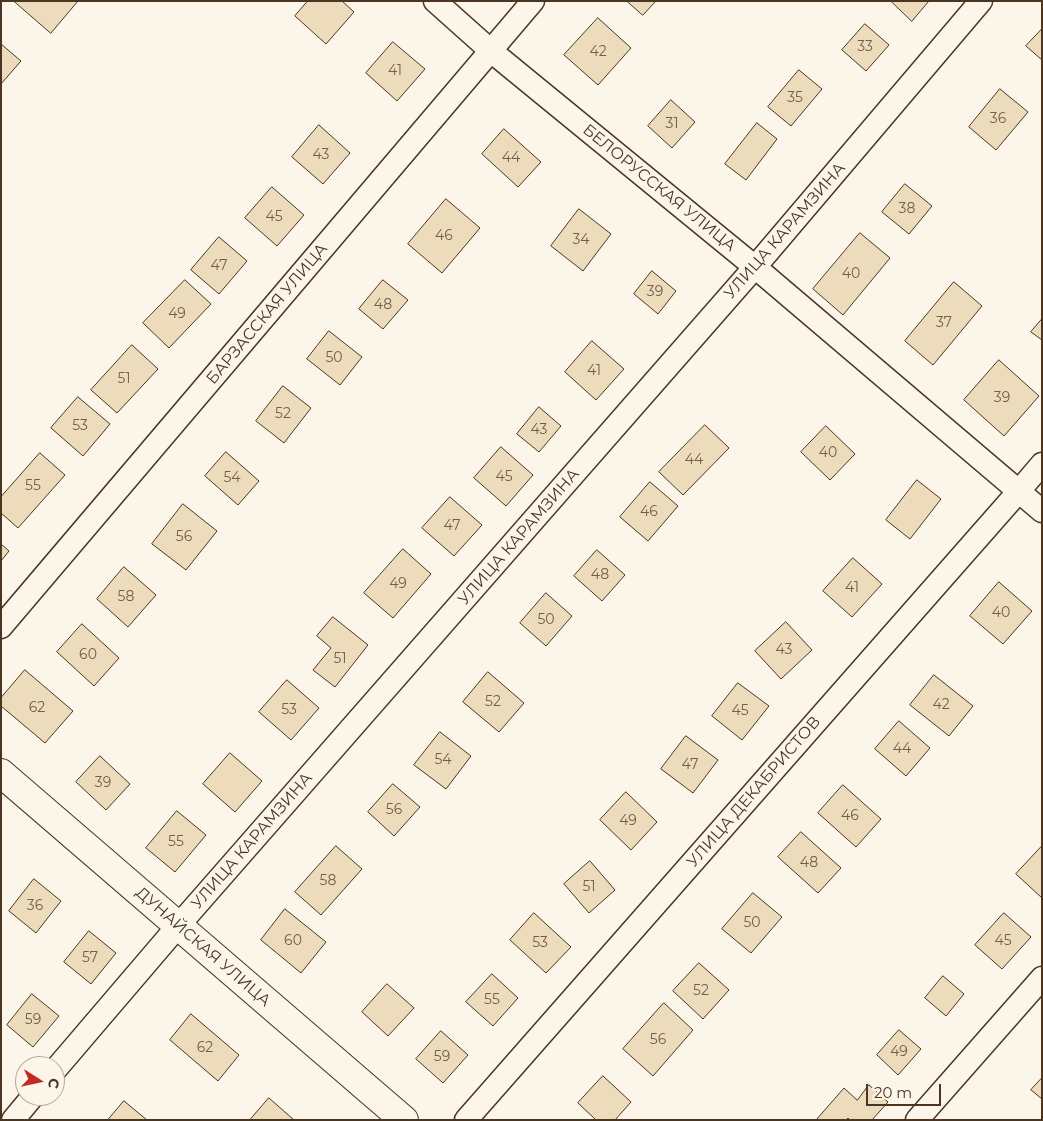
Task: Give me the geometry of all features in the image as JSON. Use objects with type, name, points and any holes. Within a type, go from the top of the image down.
[{"type":"street","name":"БЕЛОРУССКАЯ УЛИЦА","points":[[435,1],[491,51],[756,267],[1042,511]]},
{"type":"street","name":"БАРЗАССКАЯ УЛИЦА","points":[[1,627],[533,1]]},
{"type":"street","name":"УЛИЦА КАРАМЗИНА","points":[[65,1058],[178,926],[756,267],[981,1]]},
{"type":"street","name":"УЛИЦА ДЕКАБРИСТОВ","points":[[466,1120],[1042,464]]},
{"type":"street","name":"ДУНАЙСКАЯ УЛИЦА","points":[[1,773],[404,1120]]},
{"type":"street","points":[[917,1120],[1042,978]]},
{"type":"street","points":[[13,1120],[25,1106]]},
{"type":"building","points":[[14,1],[78,1],[51,33]]},
{"type":"building","points":[[308,1],[342,1],[354,12],[326,44],[295,16]]},
{"type":"building","points":[[627,1],[656,1],[643,15]]},
{"type":"building","points":[[891,1],[929,1],[912,21]]},
{"type":"building","points":[[598,18],[631,48],[598,85],[564,55]]},
{"type":"building","points":[[865,24],[889,45],[866,71],[842,50]]},
{"type":"building","points":[[1042,29],[1042,60],[1026,46]]},
{"type":"building","points":[[393,42],[425,69],[397,101],[366,73]]},
{"type":"building","points":[[1,44],[21,61],[1,84]]},
{"type":"building","points":[[799,70],[822,89],[791,126],[768,107]]},
{"type":"building","points":[[1000,89],[1028,112],[996,150],[969,127]]},
{"type":"building","points":[[671,100],[695,122],[672,148],[648,126]]},
{"type":"building","points":[[757,123],[777,139],[746,180],[725,164]]},
{"type":"building","points":[[319,125],[350,153],[323,184],[292,157]]},
{"type":"building","points":[[504,129],[541,162],[518,187],[482,154]]},
{"type":"building","points":[[905,184],[932,206],[909,234],[882,212]]},
{"type":"building","points":[[272,187],[304,215],[277,246],[245,218]]},
{"type":"building","points":[[446,199],[480,228],[442,273],[408,244]]},
{"type":"building","points":[[579,209],[611,234],[583,271],[551,246]]},
{"type":"building","points":[[860,233],[890,258],[843,315],[813,289]]},
{"type":"building","points":[[219,237],[247,261],[219,294],[191,270]]},
{"type":"building","points":[[652,271],[676,291],[658,314],[634,294]]},
{"type":"building","points":[[185,280],[211,304],[169,348],[143,323]]},
{"type":"building","points":[[383,280],[408,300],[383,329],[359,309]]},
{"type":"building","points":[[954,282],[982,306],[933,365],[905,341]]},
{"type":"building","points":[[1042,319],[1042,340],[1031,332]]},
{"type":"building","points":[[329,331],[362,357],[340,385],[307,359]]},
{"type":"building","points":[[592,341],[624,369],[596,400],[565,372]]},
{"type":"building","points":[[132,345],[158,369],[117,413],[91,390]]},
{"type":"building","points":[[999,360],[1039,396],[1004,436],[964,400]]},
{"type":"building","points":[[283,386],[311,408],[284,443],[256,421]]},
{"type":"building","points":[[78,397],[110,424],[83,456],[51,428]]},
{"type":"building","points":[[539,407],[561,426],[539,452],[517,434]]},
{"type":"building","points":[[705,425],[729,448],[683,495],[659,472]]},
{"type":"building","points":[[826,426],[855,454],[830,480],[801,452]]},
{"type":"building","points":[[501,447],[533,475],[506,506],[474,478]]},
{"type":"building","points":[[226,452],[259,481],[238,505],[205,476]]},
{"type":"building","points":[[40,453],[65,475],[18,528],[1,513],[1,497]]},
{"type":"building","points":[[917,480],[941,499],[910,539],[886,520]]},
{"type":"building","points":[[650,482],[678,506],[648,541],[620,517]]},
{"type":"building","points":[[450,497],[482,525],[454,556],[422,528]]},
{"type":"building","points":[[183,504],[217,531],[186,570],[152,544]]},
{"type":"building","points":[[1,544],[9,551],[1,561]]},
{"type":"building","points":[[403,549],[431,574],[393,618],[364,593]]},
{"type":"building","points":[[597,550],[625,575],[602,601],[574,576]]},
{"type":"building","points":[[853,558],[882,584],[852,617],[823,591]]},
{"type":"building","points":[[124,567],[156,595],[128,627],[97,599]]},
{"type":"building","points":[[999,582],[1032,611],[1003,644],[970,616]]},
{"type":"building","points":[[546,593],[572,616],[546,646],[520,623]]},
{"type":"building","points":[[333,617],[368,645],[335,687],[313,670],[331,648],[317,636]]},
{"type":"building","points":[[786,622],[812,650],[781,679],[755,651]]},
{"type":"building","points":[[82,624],[119,658],[94,686],[57,652]]},
{"type":"building","points":[[25,670],[73,711],[45,743],[1,706],[1,698]]},
{"type":"building","points":[[488,672],[524,703],[499,732],[463,702]]},
{"type":"building","points":[[934,675],[973,706],[949,736],[910,705]]},
{"type":"building","points":[[287,680],[319,708],[291,740],[259,712]]},
{"type":"building","points":[[738,683],[769,706],[742,740],[712,716]]},
{"type":"building","points":[[899,721],[930,748],[906,776],[875,749]]},
{"type":"building","points":[[440,732],[471,756],[446,789],[414,765]]},
{"type":"building","points":[[686,736],[718,760],[693,793],[661,769]]},
{"type":"building","points":[[230,753],[262,781],[235,812],[203,784]]},
{"type":"building","points":[[100,756],[130,784],[106,810],[76,782]]},
{"type":"building","points":[[393,784],[420,807],[394,836],[368,812]]},
{"type":"building","points":[[843,785],[881,819],[856,847],[818,813]]},
{"type":"building","points":[[626,792],[657,822],[631,850],[600,820]]},
{"type":"building","points":[[177,811],[206,835],[175,872],[146,848]]},
{"type":"building","points":[[801,832],[841,868],[818,893],[778,857]]},
{"type":"building","points":[[336,846],[362,869],[321,915],[295,892]]},
{"type":"building","points":[[1042,846],[1042,898],[1016,874]]},
{"type":"building","points":[[590,861],[615,890],[589,913],[564,884]]},
{"type":"building","points":[[34,879],[61,901],[36,933],[9,911]]},
{"type":"building","points":[[753,893],[782,917],[751,953],[722,929]]},
{"type":"building","points":[[285,909],[326,942],[301,973],[261,940]]},
{"type":"building","points":[[534,913],[571,947],[546,973],[510,940]]},
{"type":"building","points":[[1004,913],[1031,937],[1002,969],[975,945]]},
{"type":"building","points":[[89,931],[116,953],[91,984],[64,962]]},
{"type":"building","points":[[699,963],[729,990],[703,1019],[673,991]]},
{"type":"building","points":[[492,974],[518,998],[493,1026],[466,1002]]},
{"type":"building","points":[[943,976],[964,994],[946,1016],[925,998]]},
{"type":"building","points":[[387,984],[414,1008],[388,1036],[362,1012]]},
{"type":"building","points":[[32,994],[59,1016],[33,1047],[7,1025]]},
{"type":"building","points":[[664,1003],[693,1030],[653,1076],[623,1049]]},
{"type":"building","points":[[191,1014],[239,1055],[218,1081],[170,1040]]},
{"type":"building","points":[[899,1030],[921,1049],[898,1075],[877,1055]]},
{"type":"building","points":[[441,1031],[468,1055],[443,1083],[416,1059]]},
{"type":"building","points":[[603,1076],[631,1102],[615,1120],[596,1120],[578,1103]]},
{"type":"building","points":[[1042,1078],[1042,1099],[1031,1090]]},
{"type":"building","points":[[869,1085],[888,1102],[872,1120],[850,1120],[848,1118],[846,1120],[816,1120],[844,1088],[857,1100]]},
{"type":"building","points":[[269,1098],[294,1120],[250,1120]]},
{"type":"building","points":[[124,1101],[147,1120],[108,1120]]}]
